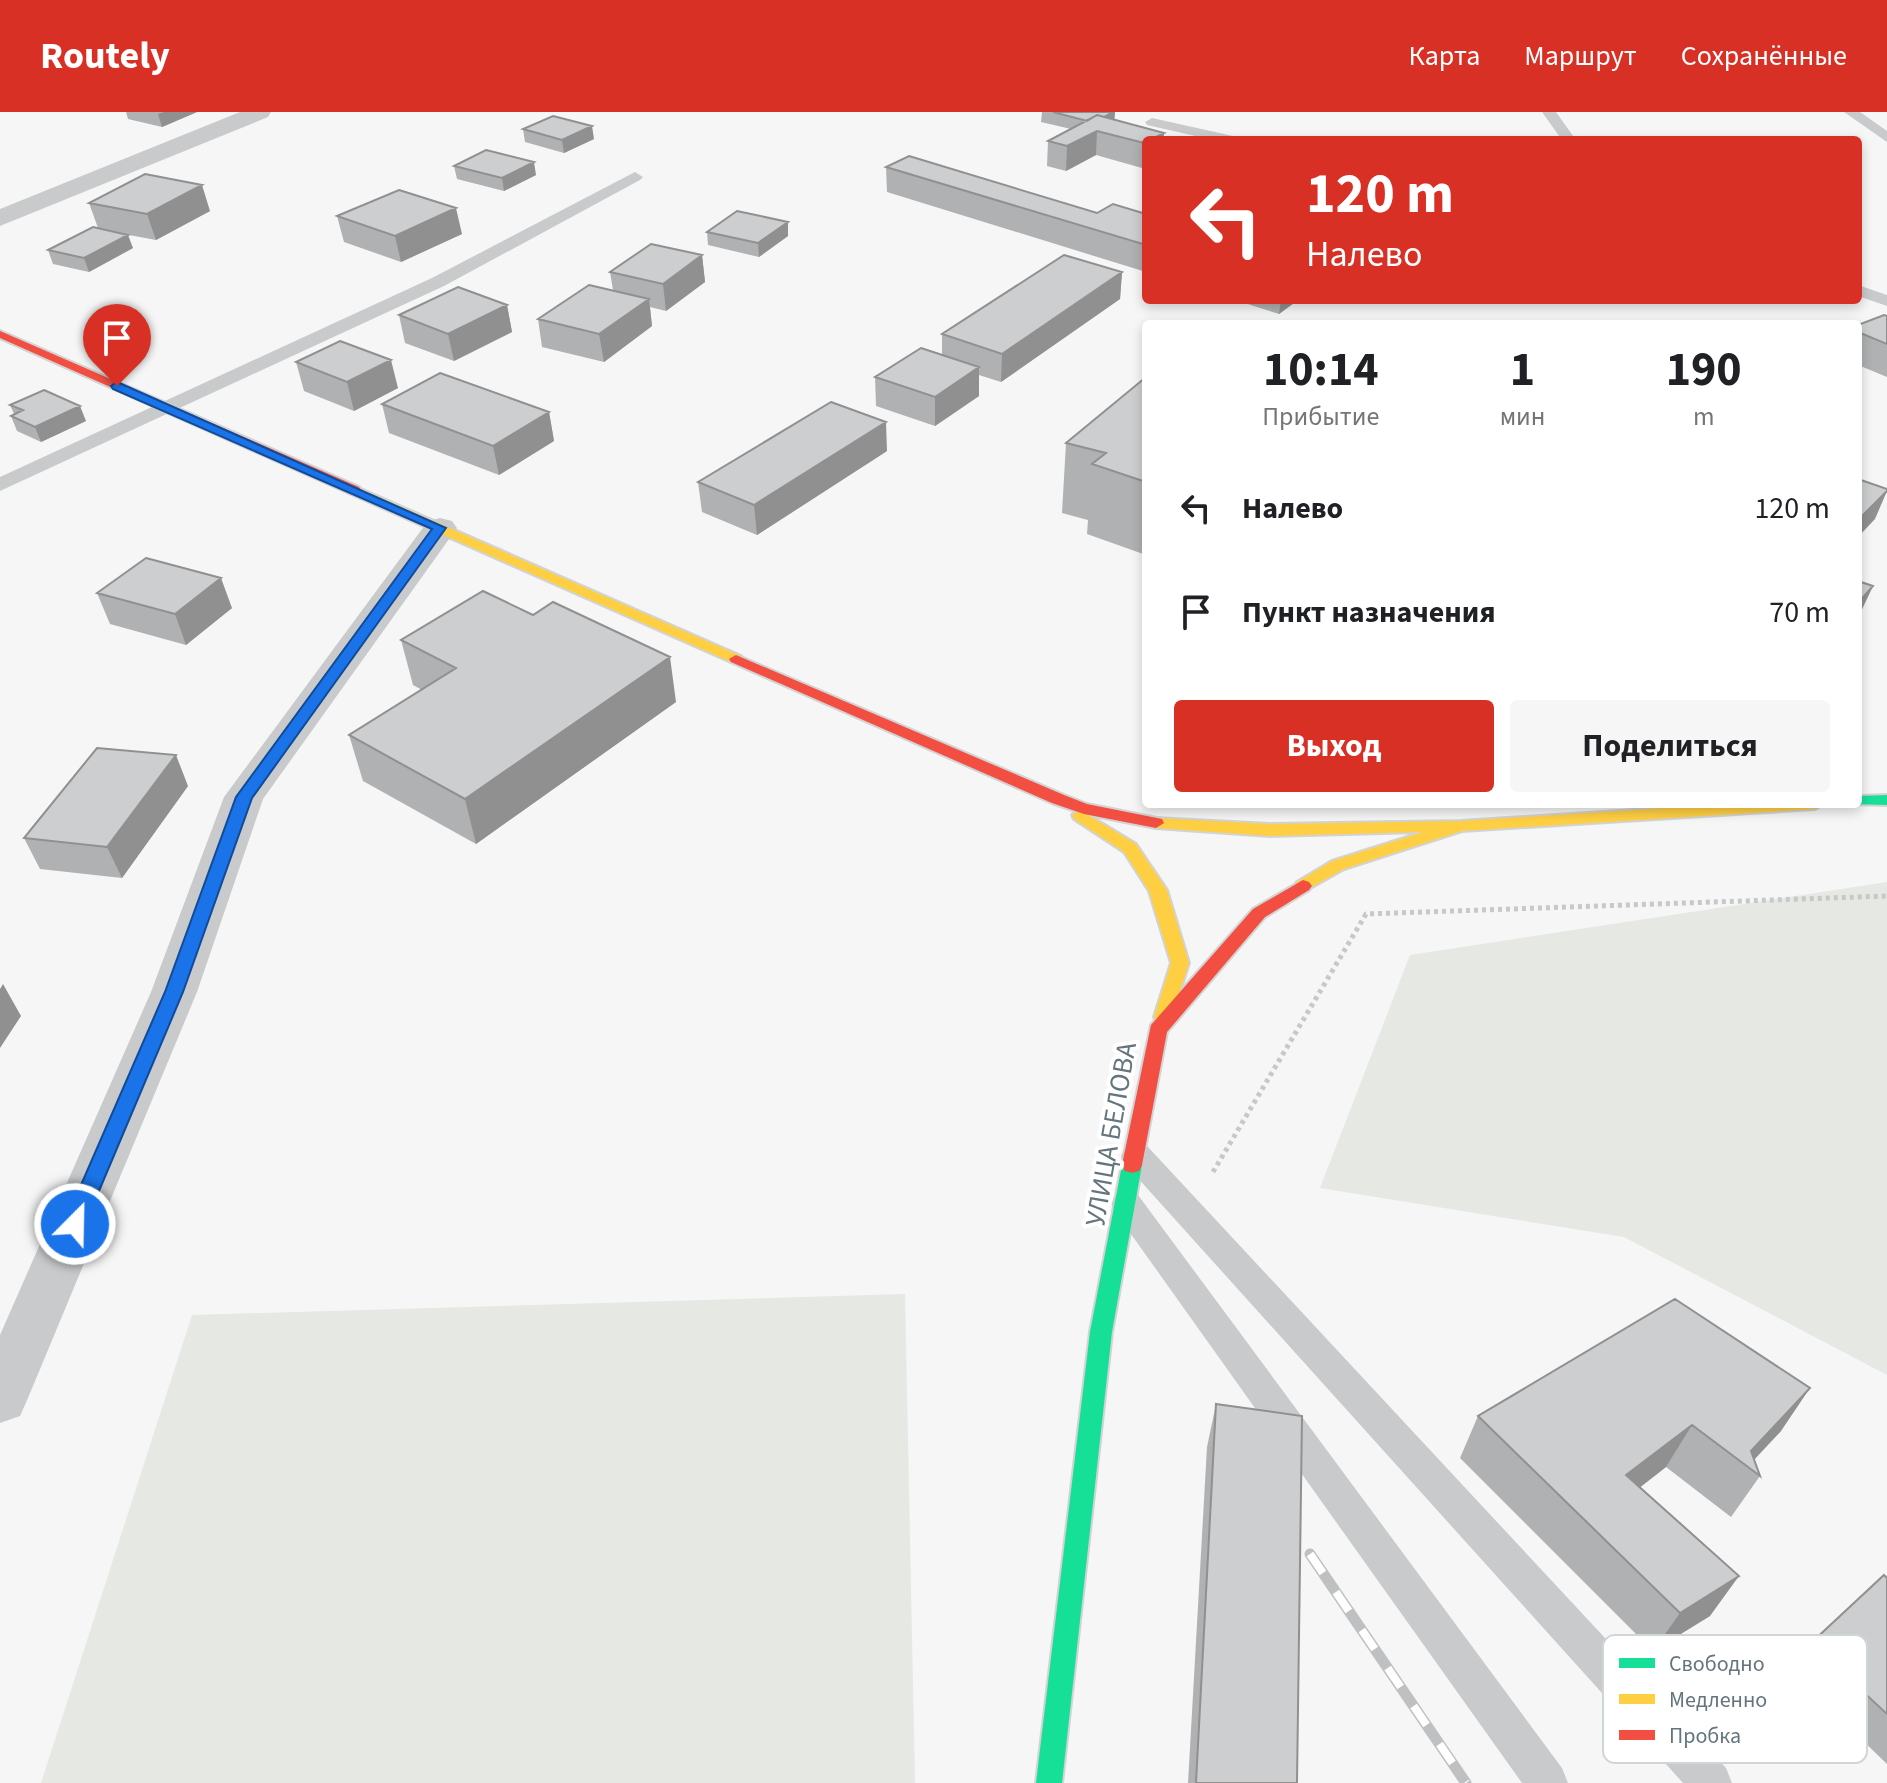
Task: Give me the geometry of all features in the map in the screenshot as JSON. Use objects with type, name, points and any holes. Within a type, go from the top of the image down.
[{"type":"main road","points":[[0,334],[1084,809],[1163,824],[1244,829],[1461,826]]},
{"type":"main road","points":[[1052,796],[1130,848],[1158,890],[1180,963],[1158,1030]]},
{"type":"main road","points":[[1862,801],[1887,800]]},
{"type":"main road","name":"УЛИЦА БЕЛОВА","points":[[1049,1783],[1101,1332],[1137,1156],[1158,1030],[1259,913],[1338,865],[1461,826],[1751,808]]},
{"type":"street","points":[[0,218],[260,112]]},
{"type":"street","points":[[0,1398],[174,992],[244,797],[440,528]]},
{"type":"lane","points":[[1549,112],[1566,136]]},
{"type":"lane","points":[[1851,112],[1887,138]]},
{"type":"lane","points":[[1152,122],[1216,136]]},
{"type":"lane","points":[[1219,123],[1228,136]]},
{"type":"lane","points":[[0,485],[438,282],[635,177]]},
{"type":"lane","points":[[1862,292],[1887,301]]},
{"type":"lane","points":[[1137,1156],[1603,1665]]},
{"type":"lane","points":[[1127,1204],[1547,1783]]},
{"type":"lane","points":[[1693,1763],[1711,1783]]},
{"type":"path","points":[[1212,1173],[1366,914],[1887,896]]},
{"type":"shaded area","points":[[1887,882],[1887,1375],[1624,1237],[1320,1188],[1410,955]]},
{"type":"shaded area","points":[[905,1294],[915,1783],[41,1783],[192,1315]]},
{"type":"building","points":[[1053,112],[1113,112],[1087,121]]},
{"type":"building","points":[[1097,115],[1164,133],[1142,136],[1142,142],[1097,131],[1067,146],[1048,141]]},
{"type":"building","points":[[553,116],[592,126],[562,140],[523,129]]},
{"type":"building","points":[[486,150],[534,162],[502,178],[454,166]]},
{"type":"building","points":[[909,156],[1097,213],[1113,204],[1142,213],[1142,244],[886,167]]},
{"type":"building","points":[[145,174],[202,185],[147,214],[89,203]]},
{"type":"building","points":[[399,190],[456,208],[395,236],[337,216]]},
{"type":"building","points":[[737,211],[788,222],[758,243],[707,232]]},
{"type":"building","points":[[93,227],[128,235],[84,258],[48,250]]},
{"type":"building","points":[[651,244],[702,255],[663,284],[610,272]]},
{"type":"building","points":[[1064,255],[1122,272],[1002,354],[942,334]]},
{"type":"building","points":[[589,285],[649,299],[599,334],[538,319]]},
{"type":"building","points":[[458,287],[507,305],[448,334],[399,315]]},
{"type":"building","points":[[1887,316],[1887,344],[1862,334],[1862,323]]},
{"type":"building","points":[[340,341],[391,360],[347,382],[296,362]]},
{"type":"building","points":[[921,348],[979,367],[935,397],[875,377]]},
{"type":"building","points":[[440,373],[549,412],[493,446],[382,404]]},
{"type":"building","points":[[1142,380],[1142,481],[1092,464],[1106,453],[1066,443]]},
{"type":"building","points":[[44,390],[80,406],[35,427],[11,416],[23,410],[10,405]]},
{"type":"building","points":[[831,402],[886,422],[754,505],[698,482]]},
{"type":"building","points":[[1862,480],[1887,491],[1862,516]]},
{"type":"building","points":[[146,558],[221,578],[175,614],[97,593]]},
{"type":"building","points":[[1862,582],[1873,586],[1862,598]]},
{"type":"building","points":[[483,591],[533,615],[553,602],[670,657],[465,799],[349,735],[456,668],[401,640]]},
{"type":"building","points":[[97,748],[176,755],[107,847],[24,838]]},
{"type":"building","points":[[1675,1299],[1810,1388],[1751,1451],[1760,1476],[1692,1425],[1626,1475],[1739,1576],[1680,1613],[1478,1416]]},
{"type":"building","points":[[1216,1404],[1302,1416],[1297,1783],[1196,1783]]},
{"type":"building","points":[[1884,1575],[1887,1578],[1887,1714],[1867,1695],[1867,1635],[1820,1635]]},
{"type":"railway","points":[[1310,1554],[1466,1783]]},
{"type":"traffic: fast","points":[[1862,801],[1887,800]]},
{"type":"traffic: fast","points":[[1049,1783],[1101,1332],[1132,1165]]},
{"type":"traffic: slow","points":[[354,490],[736,659]]},
{"type":"traffic: slow","points":[[1303,886],[1338,865],[1461,826],[1751,808]]},
{"type":"traffic: slow","points":[[1080,815],[1130,848],[1158,890],[1180,963],[1163,1017]]},
{"type":"traffic: slow","points":[[1156,823],[1270,830],[1461,826]]},
{"type":"traffic: jam","points":[[0,334],[354,490]]},
{"type":"traffic: jam","points":[[736,659],[1058,799],[1084,809],[1156,823]]},
{"type":"traffic: jam","points":[[1132,1165],[1158,1030],[1259,913],[1303,886]]},
{"type":"route","points":[[75,1224],[174,992],[244,797],[440,528],[117,386]]}]
